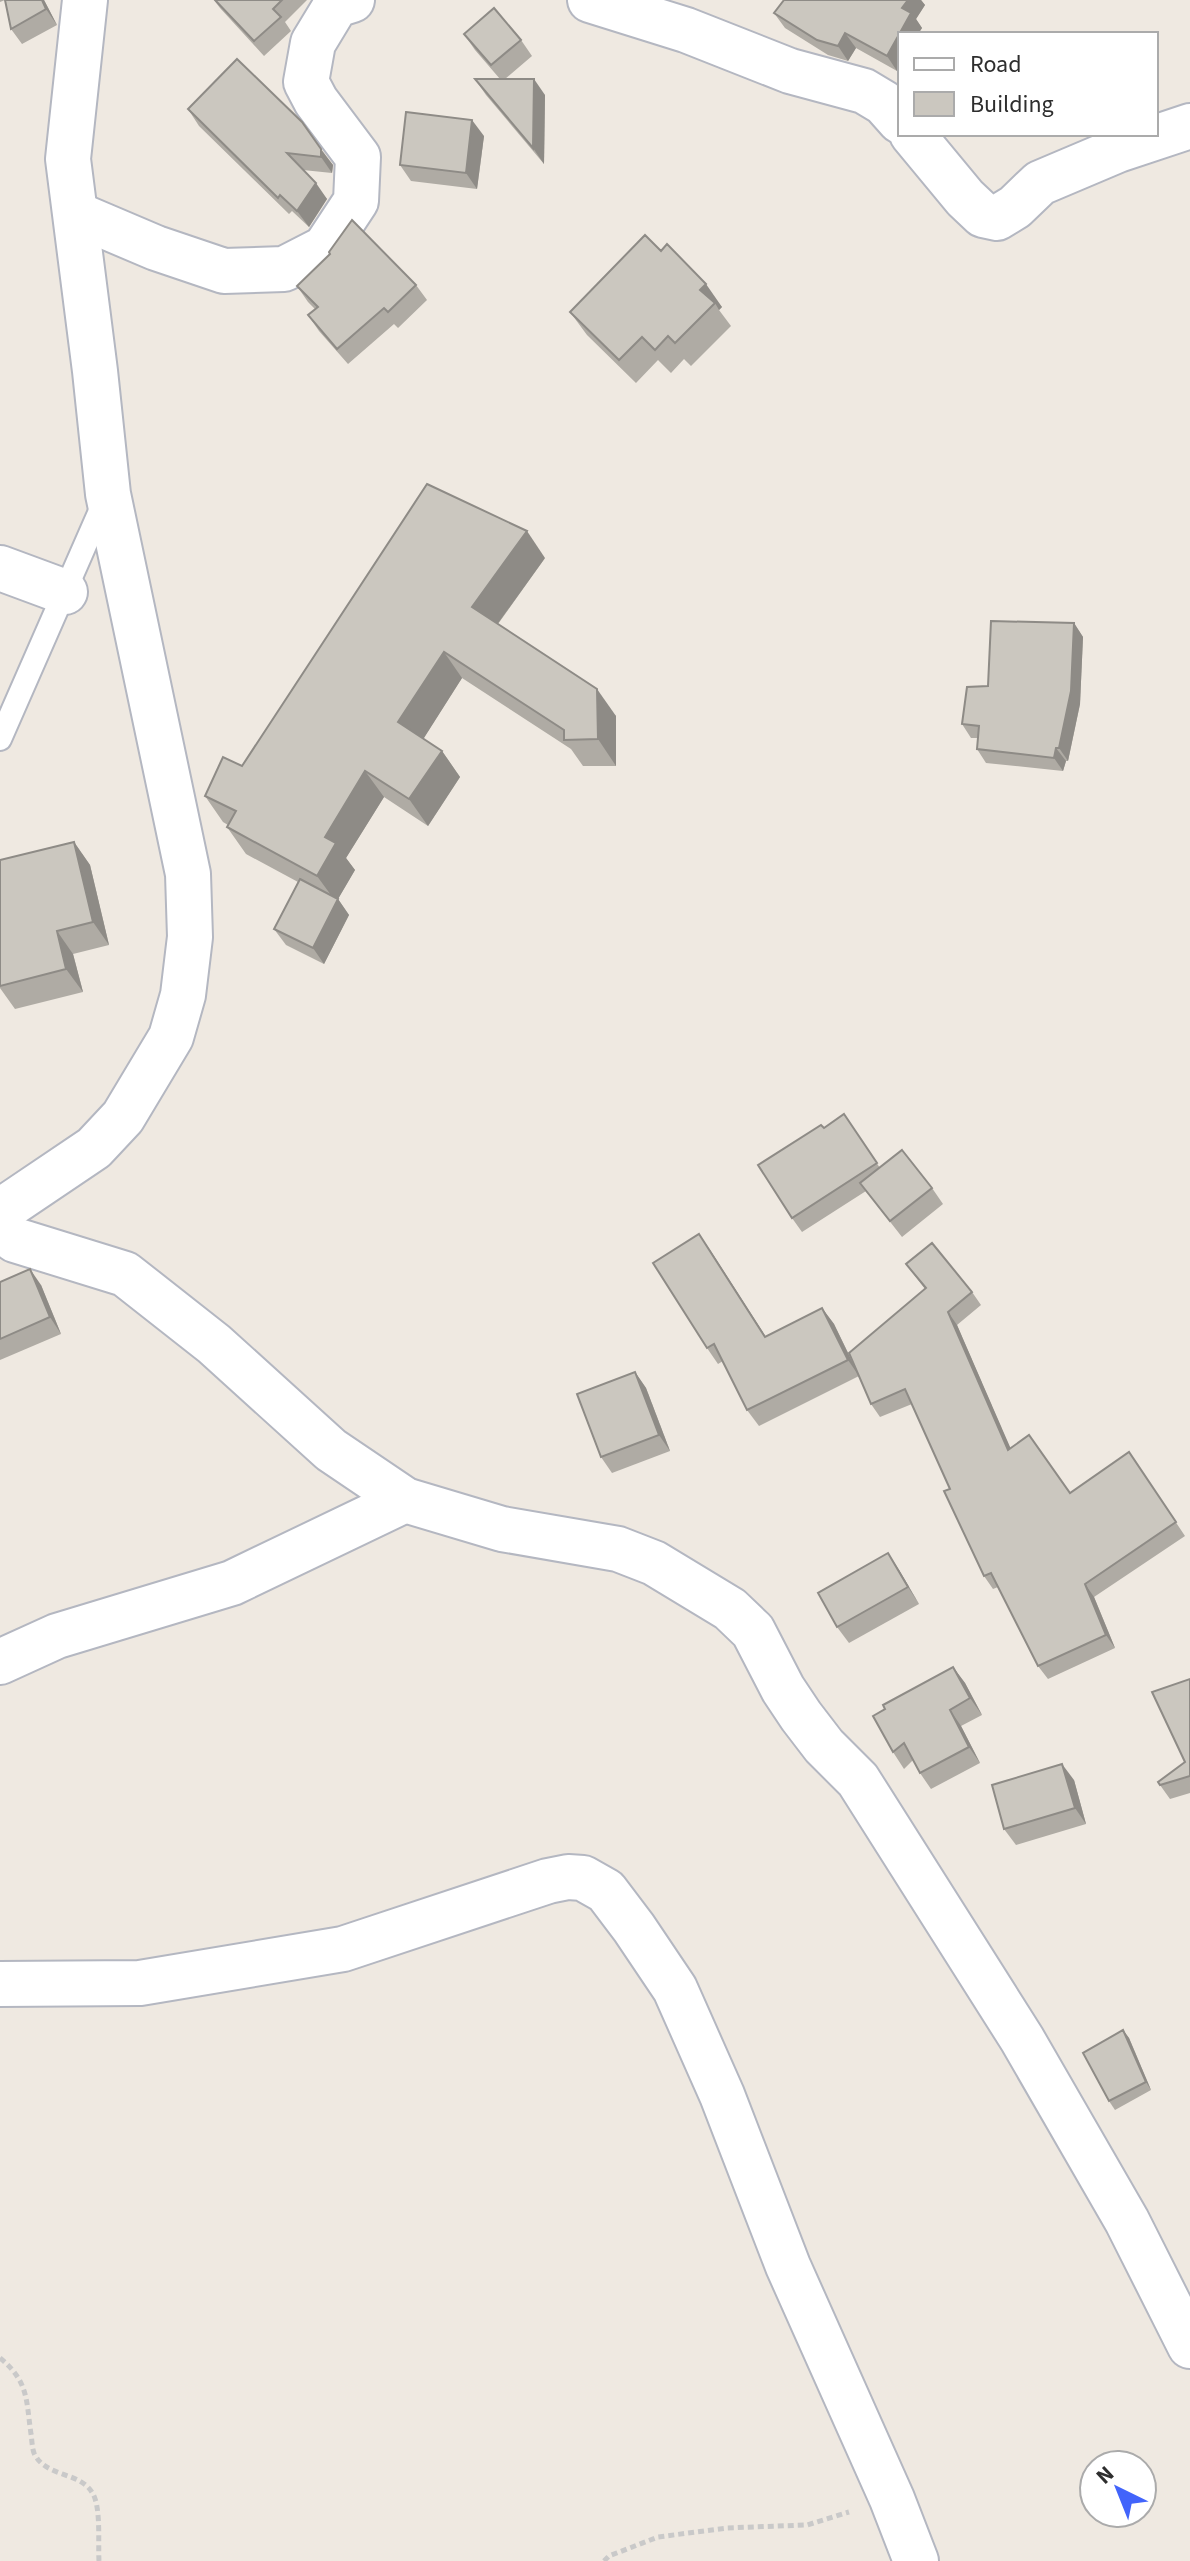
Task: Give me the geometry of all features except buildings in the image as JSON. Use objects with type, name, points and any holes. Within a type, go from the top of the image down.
[{"type":"street","points":[[0,1215],[5,1208],[94,1148],[123,1117],[171,1037],[183,995],[190,937],[188,874],[108,494],[68,159],[85,0]]},
{"type":"street","points":[[76,214],[156,248],[224,271],[284,269],[325,248],[356,201],[358,157],[316,101],[306,82],[313,43],[336,5],[352,0]]},
{"type":"street","points":[[590,0],[686,30],[790,71],[864,91],[884,103],[898,119]]},
{"type":"street","points":[[914,136],[965,198],[983,215],[997,218],[1015,207],[1040,183],[1118,150],[1190,126]]},
{"type":"street","points":[[0,568],[65,592]]},
{"type":"street","points":[[0,1228],[15,1240],[125,1274],[214,1344],[331,1450],[405,1500],[502,1529],[618,1549],[654,1563],[730,1609],[753,1631],[783,1689],[824,1746],[858,1780],[1022,2039],[1127,2221],[1190,2346]]},
{"type":"street","points":[[0,1662],[57,1636],[232,1583],[405,1500]]},
{"type":"street","points":[[0,1984],[140,1983],[343,1949],[568,1877],[583,1878],[606,1891],[675,1989],[722,2095],[788,2266],[892,2499],[916,2561]]},
{"type":"lane","points":[[0,739],[108,494]]},
{"type":"path","points":[[0,2358],[23,2383],[29,2404],[34,2453],[47,2468],[85,2484],[94,2495],[99,2561]]},
{"type":"path","points":[[604,2561],[609,2556],[658,2537],[727,2528],[807,2525],[892,2499]]}]
